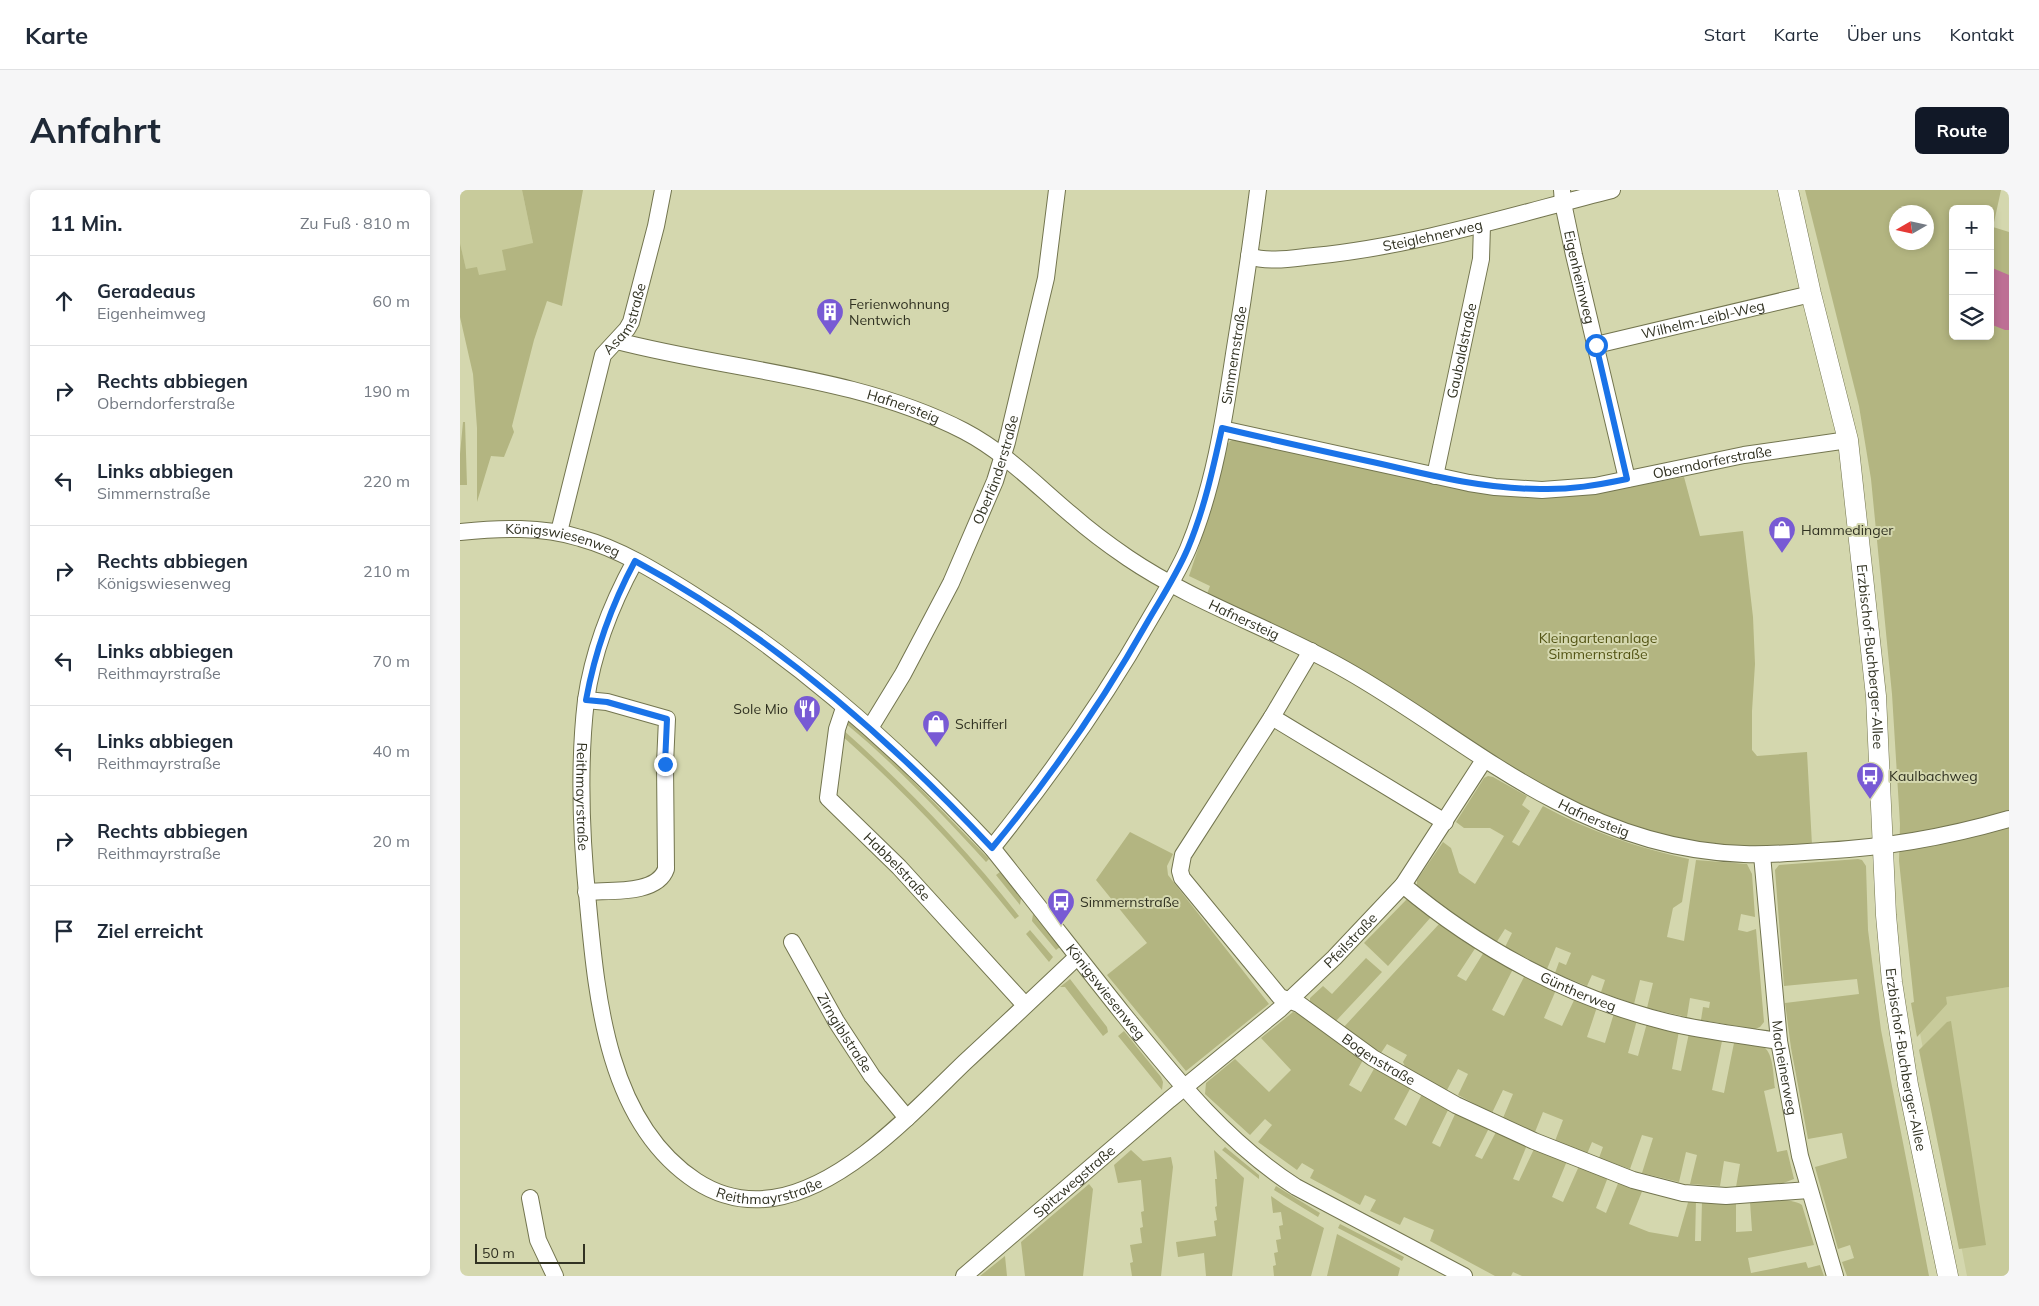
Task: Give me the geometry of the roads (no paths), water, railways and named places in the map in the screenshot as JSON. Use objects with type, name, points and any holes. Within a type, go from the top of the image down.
[{"type":"street","name":"Asamstraße","points":[[559,532],[603,355],[617,341],[631,322],[656,226],[663,190]]},
{"type":"street","name":"Oberländerstraße","points":[[870,728],[903,674],[951,583],[978,524],[1003,455],[1046,278],[1057,190]]},
{"type":"street","name":"Simmernstraße","points":[[992,848],[1039,787],[1120,670],[1170,584],[1188,548],[1207,492],[1222,428],[1250,256],[1258,190]]},
{"type":"street","name":"Steiglehnerweg","points":[[1250,256],[1258,259],[1284,259],[1340,254],[1482,225],[1563,196],[1612,190]]},
{"type":"street","name":"Erzbischof-Buchberger-Allee","points":[[1788,190],[1811,294],[1848,440],[1876,696],[1888,944],[1898,1026],[1908,1085],[1948,1276]]},
{"type":"street","name":"Eigenheimweg","points":[[1563,196],[1627,479]]},
{"type":"street","name":"Gaubaldstraße","points":[[1435,476],[1479,268],[1482,225]]},
{"type":"street","name":"Wilhelm-Leibl-Weg","points":[[1596,345],[1811,294]]},
{"type":"street","name":"Hafnersteig","points":[[617,341],[673,355],[855,389],[932,415],[970,434],[1003,455],[1076,519],[1125,556],[1170,584],[1311,651],[1374,686],[1484,760],[1553,800],[1602,823],[1625,832],[1694,850],[1762,855],[1883,847]]},
{"type":"street","name":"Oberndorferstraße","points":[[1222,428],[1435,476],[1495,487],[1542,490],[1595,486],[1744,455],[1848,440]]},
{"type":"street","name":"Königswiesenweg","points":[[460,532],[526,529],[559,532],[591,541],[635,561],[736,621],[870,728],[992,848],[1184,1089],[1232,1139],[1274,1172],[1338,1211],[1464,1276]]},
{"type":"street","name":"Reithmayrstraße","points":[[635,561],[601,639],[586,700],[581,804],[582,847],[600,1001],[607,1038],[630,1104],[660,1149],[680,1170],[702,1184],[732,1196],[759,1200],[788,1195],[827,1179],[858,1158],[907,1118],[1078,957]]},
{"type":"street","name":"Bogenstraße","points":[[1311,651],[1272,716],[1183,855],[1180,871],[1182,878],[1280,997],[1299,1004],[1372,1058],[1456,1105],[1534,1141],[1633,1180],[1666,1189],[1700,1195],[1743,1196],[1809,1190]]},
{"type":"street","points":[[586,700],[607,702],[667,719],[665,764],[666,869],[664,877],[656,884],[642,888],[586,892]]},
{"type":"street","name":"Habbelstraße","points":[[844,708],[837,729],[828,798],[899,867],[1026,1005]]},
{"type":"street","points":[[1272,716],[1445,822]]},
{"type":"street","name":"Pfeilstraße","points":[[1184,1089],[1289,1000],[1334,958],[1403,885],[1484,760]]},
{"type":"street","points":[[1883,847],[1959,833],[2009,818]]},
{"type":"street","name":"Macheinerweg","points":[[1762,855],[1779,1041],[1792,1120],[1809,1190],[1835,1276]]},
{"type":"street","name":"Güntherweg","points":[[1403,885],[1455,927],[1482,944],[1522,966],[1592,997],[1621,1009],[1666,1022],[1779,1041]]},
{"type":"street","name":"Zirngiblstraße","points":[[792,942],[836,1021],[872,1076],[907,1118]]},
{"type":"street","name":"Spitzwegstraße","points":[[964,1276],[1184,1089]]},
{"type":"street","points":[[530,1198],[538,1240],[555,1276]]},
{"type":"place","name":"Ferienwohnung Nentwich","points":[[830,336]]},
{"type":"place","name":"Hammedinger","points":[[1782,554]]},
{"type":"place","name":"Sole Mio","points":[[807,733]]},
{"type":"place","name":"Schifferl","points":[[936,748]]},
{"type":"place","name":"Kaulbachweg","points":[[1870,800]]},
{"type":"place","name":"Simmernstraße","points":[[1061,926]]},
{"type":"park label","name":"Kleingartenanlage Simmernstraße","points":[[1598,646]]}]
